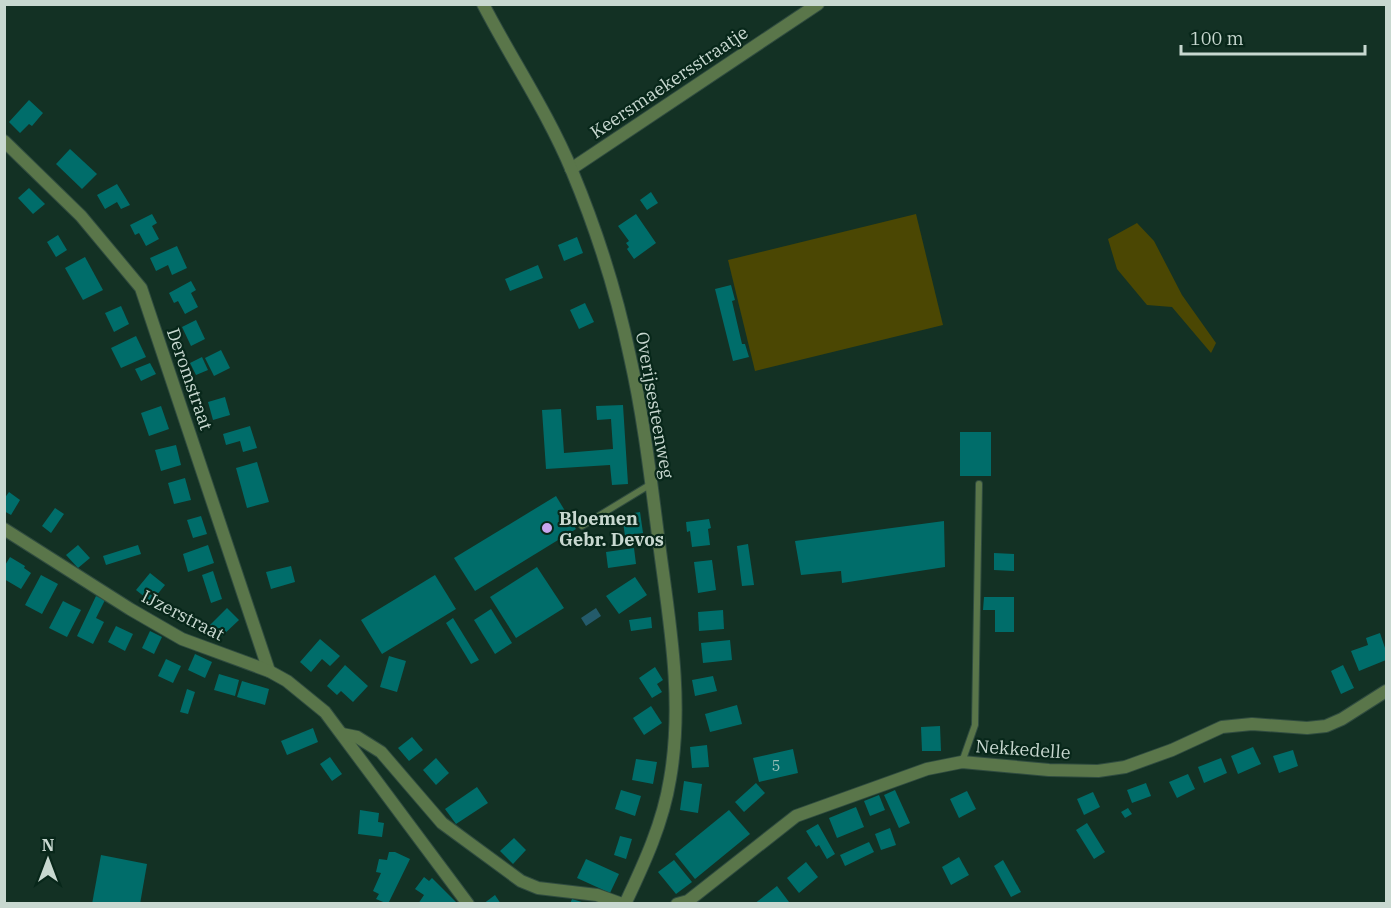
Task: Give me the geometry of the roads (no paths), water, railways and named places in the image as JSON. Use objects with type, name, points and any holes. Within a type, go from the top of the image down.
[{"type":"street","name":"Overijsesteenweg","points":[[483,4],[548,120],[571,169],[597,237],[622,324],[637,390],[674,668],[676,716],[670,781],[657,832],[623,903]]},
{"type":"street","name":"Keersmaekersstraatje","points":[[571,169],[818,4]]},
{"type":"street","name":"Deromstraat","points":[[4,141],[81,216],[141,288],[269,671]]},
{"type":"street","name":"IJzerstraat","points":[[4,529],[130,609],[182,639],[269,671],[287,681],[325,712],[468,903]]},
{"type":"street","name":"Nekkedelle","points":[[677,903],[694,900],[796,816],[927,769],[962,762],[1049,770],[1098,771],[1125,767],[1172,750],[1222,727],[1252,724],[1307,728],[1326,726],[1386,692]]},
{"type":"street","points":[[342,734],[357,737],[381,752],[442,823],[521,881],[538,888],[597,895],[623,903]]},
{"type":"lane","points":[[582,526],[651,484]]},
{"type":"lane","points":[[962,762],[975,725],[979,484]]},
{"type":"water","points":[[596,608],[601,616],[586,626],[581,618]]},
{"type":"place","name":"Bloemen Gebr. Devos","points":[[547,528]]}]
